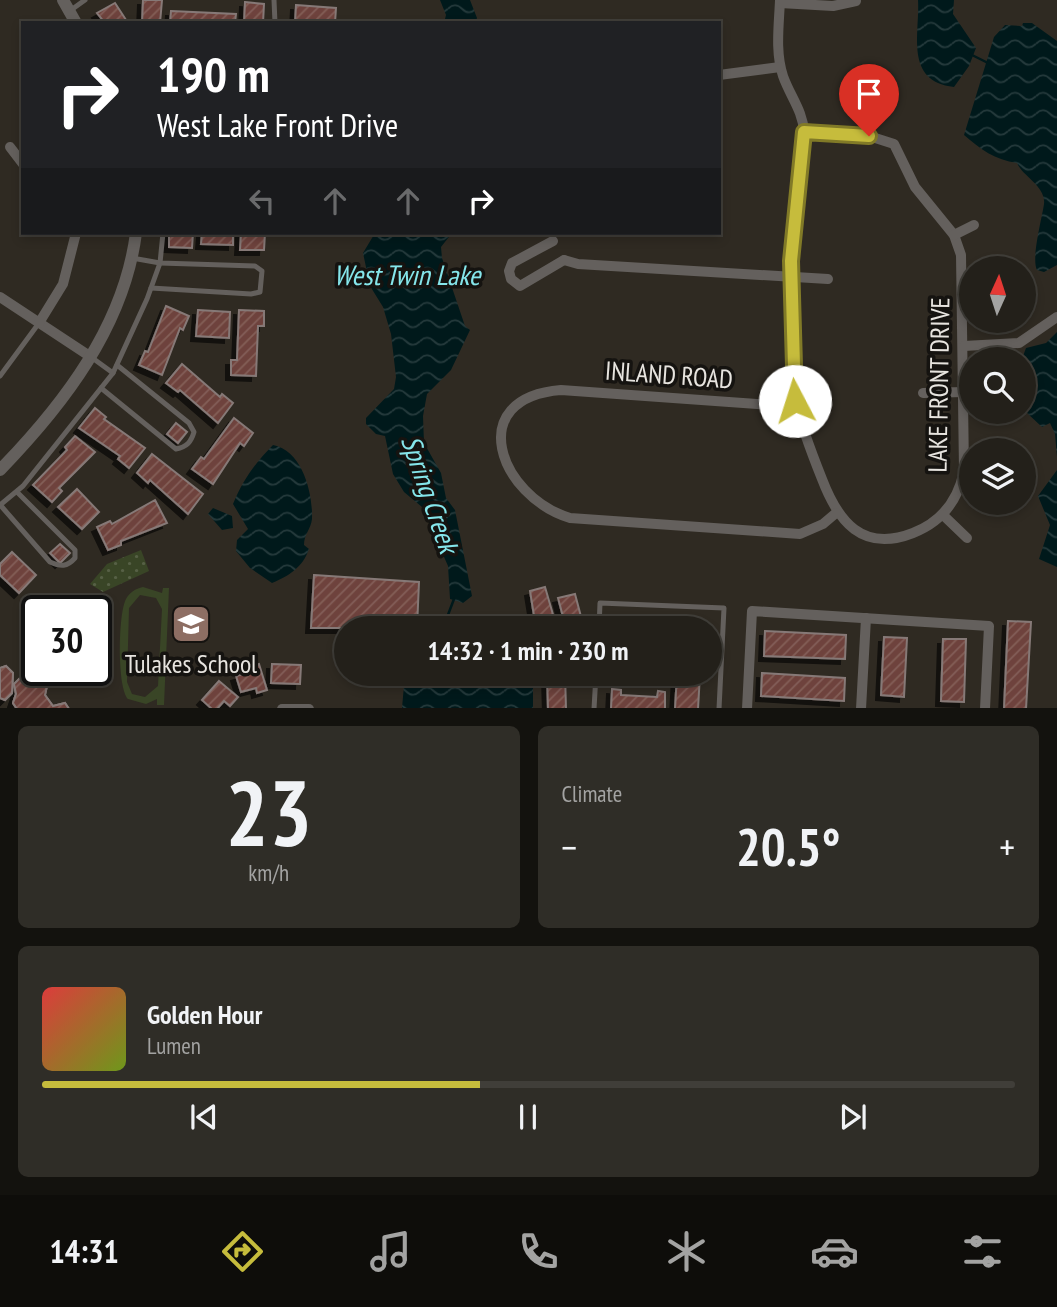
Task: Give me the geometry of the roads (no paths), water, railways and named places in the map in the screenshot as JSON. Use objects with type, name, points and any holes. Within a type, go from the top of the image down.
[{"type":"street","points":[[836,513],[804,435],[795,401],[791,277],[804,132],[801,115],[780,67],[780,1],[833,6],[856,1]]},
{"type":"street","points":[[721,75],[780,67]]},
{"type":"street","name":"LAKE FRONT DRIVE","points":[[804,132],[869,136],[887,140],[899,150],[915,187],[954,235],[963,272],[964,346]]},
{"type":"street","points":[[10,147],[21,161]]},
{"type":"street","points":[[954,235],[974,225]]},
{"type":"street","points":[[39,323],[63,284],[75,235]]},
{"type":"street","points":[[2,464],[90,357],[115,312],[132,258],[136,235]]},
{"type":"street","points":[[564,260],[520,286],[511,279],[509,271],[512,263],[552,237],[564,260],[578,264],[828,279]]},
{"type":"street","points":[[0,297],[90,357]]},
{"type":"street","points":[[964,346],[1019,343],[1057,317]]},
{"type":"street","name":"INLAND ROAD","points":[[795,401],[771,405],[561,390],[539,392],[522,400],[509,415],[501,434],[501,446],[509,469],[526,494],[557,514],[593,521],[800,534],[823,524],[836,513]]},
{"type":"street","points":[[923,393],[959,392]]},
{"type":"street","name":"LAKE FRONT DRIVE","points":[[836,513],[860,533],[882,539],[908,535],[943,515],[958,495],[964,471],[964,424]]},
{"type":"street","points":[[943,515],[967,538]]},
{"type":"street","points":[[747,708],[751,611],[989,626],[985,708]]},
{"type":"street","points":[[861,708],[866,618]]},
{"type":"lane","points":[[69,11],[85,0]]},
{"type":"lane","points":[[274,0],[275,21]]},
{"type":"lane","points":[[17,492],[75,550],[75,558],[69,564],[60,567],[50,562],[1,506],[17,492],[113,373],[151,288],[160,263],[163,235]]},
{"type":"lane","points":[[132,258],[160,263],[255,266],[262,271],[260,292],[151,288]]},
{"type":"lane","points":[[0,376],[39,323]]},
{"type":"lane","points":[[90,357],[113,373]]},
{"type":"lane","points":[[101,388],[176,449],[184,447],[191,440],[194,432],[189,423],[117,365]]},
{"type":"lane","points":[[599,616],[600,603],[723,608],[722,633]]},
{"type":"lane","points":[[594,708],[595,686]]},
{"type":"lane","points":[[719,708],[720,686]]},
{"type":"water","points":[[440,0],[470,0],[477,18],[476,21],[444,21],[446,15]]},
{"type":"water","points":[[918,0],[954,0],[953,14],[976,48],[969,66],[954,87],[938,83],[928,76],[921,66],[917,41]]},
{"type":"water","points":[[1023,23],[1032,23],[1057,41],[1057,265],[1044,272],[1037,270],[1036,256],[1044,204],[1041,192],[1017,163],[988,153],[964,135],[994,37],[1005,25],[1022,26]]},
{"type":"water","name":"West Twin Lake","points":[[374,235],[450,235],[441,247],[442,258],[465,326],[470,330],[451,370],[427,394],[423,416],[424,443],[441,473],[446,498],[455,510],[472,596],[463,603],[450,599],[448,566],[422,507],[404,492],[393,474],[385,436],[376,434],[366,424],[366,418],[394,389],[396,377],[391,334],[383,307],[370,286],[363,253]]},
{"type":"water","points":[[1057,332],[1057,457],[1055,434],[1050,423],[1042,427],[1036,421],[1036,347],[1030,347],[1046,343]]},
{"type":"water","points":[[273,445],[283,449],[299,464],[311,498],[312,519],[304,541],[304,545],[309,549],[303,561],[290,574],[272,583],[250,568],[236,551],[237,540],[248,529],[233,504],[250,472]]},
{"type":"water","points":[[1057,470],[1057,567],[1039,559],[1050,525],[1038,496]]},
{"type":"water","points":[[213,508],[232,516],[233,528],[222,530],[208,514]]},
{"type":"water","points":[[404,686],[533,686],[533,708],[402,708]]},
{"type":"waterway","points":[[970,54],[986,62]]},
{"type":"waterway","name":"Spring Creek","points":[[448,616],[454,599]]},
{"type":"place","name":"Tulakes School","points":[[191,624]]}]
